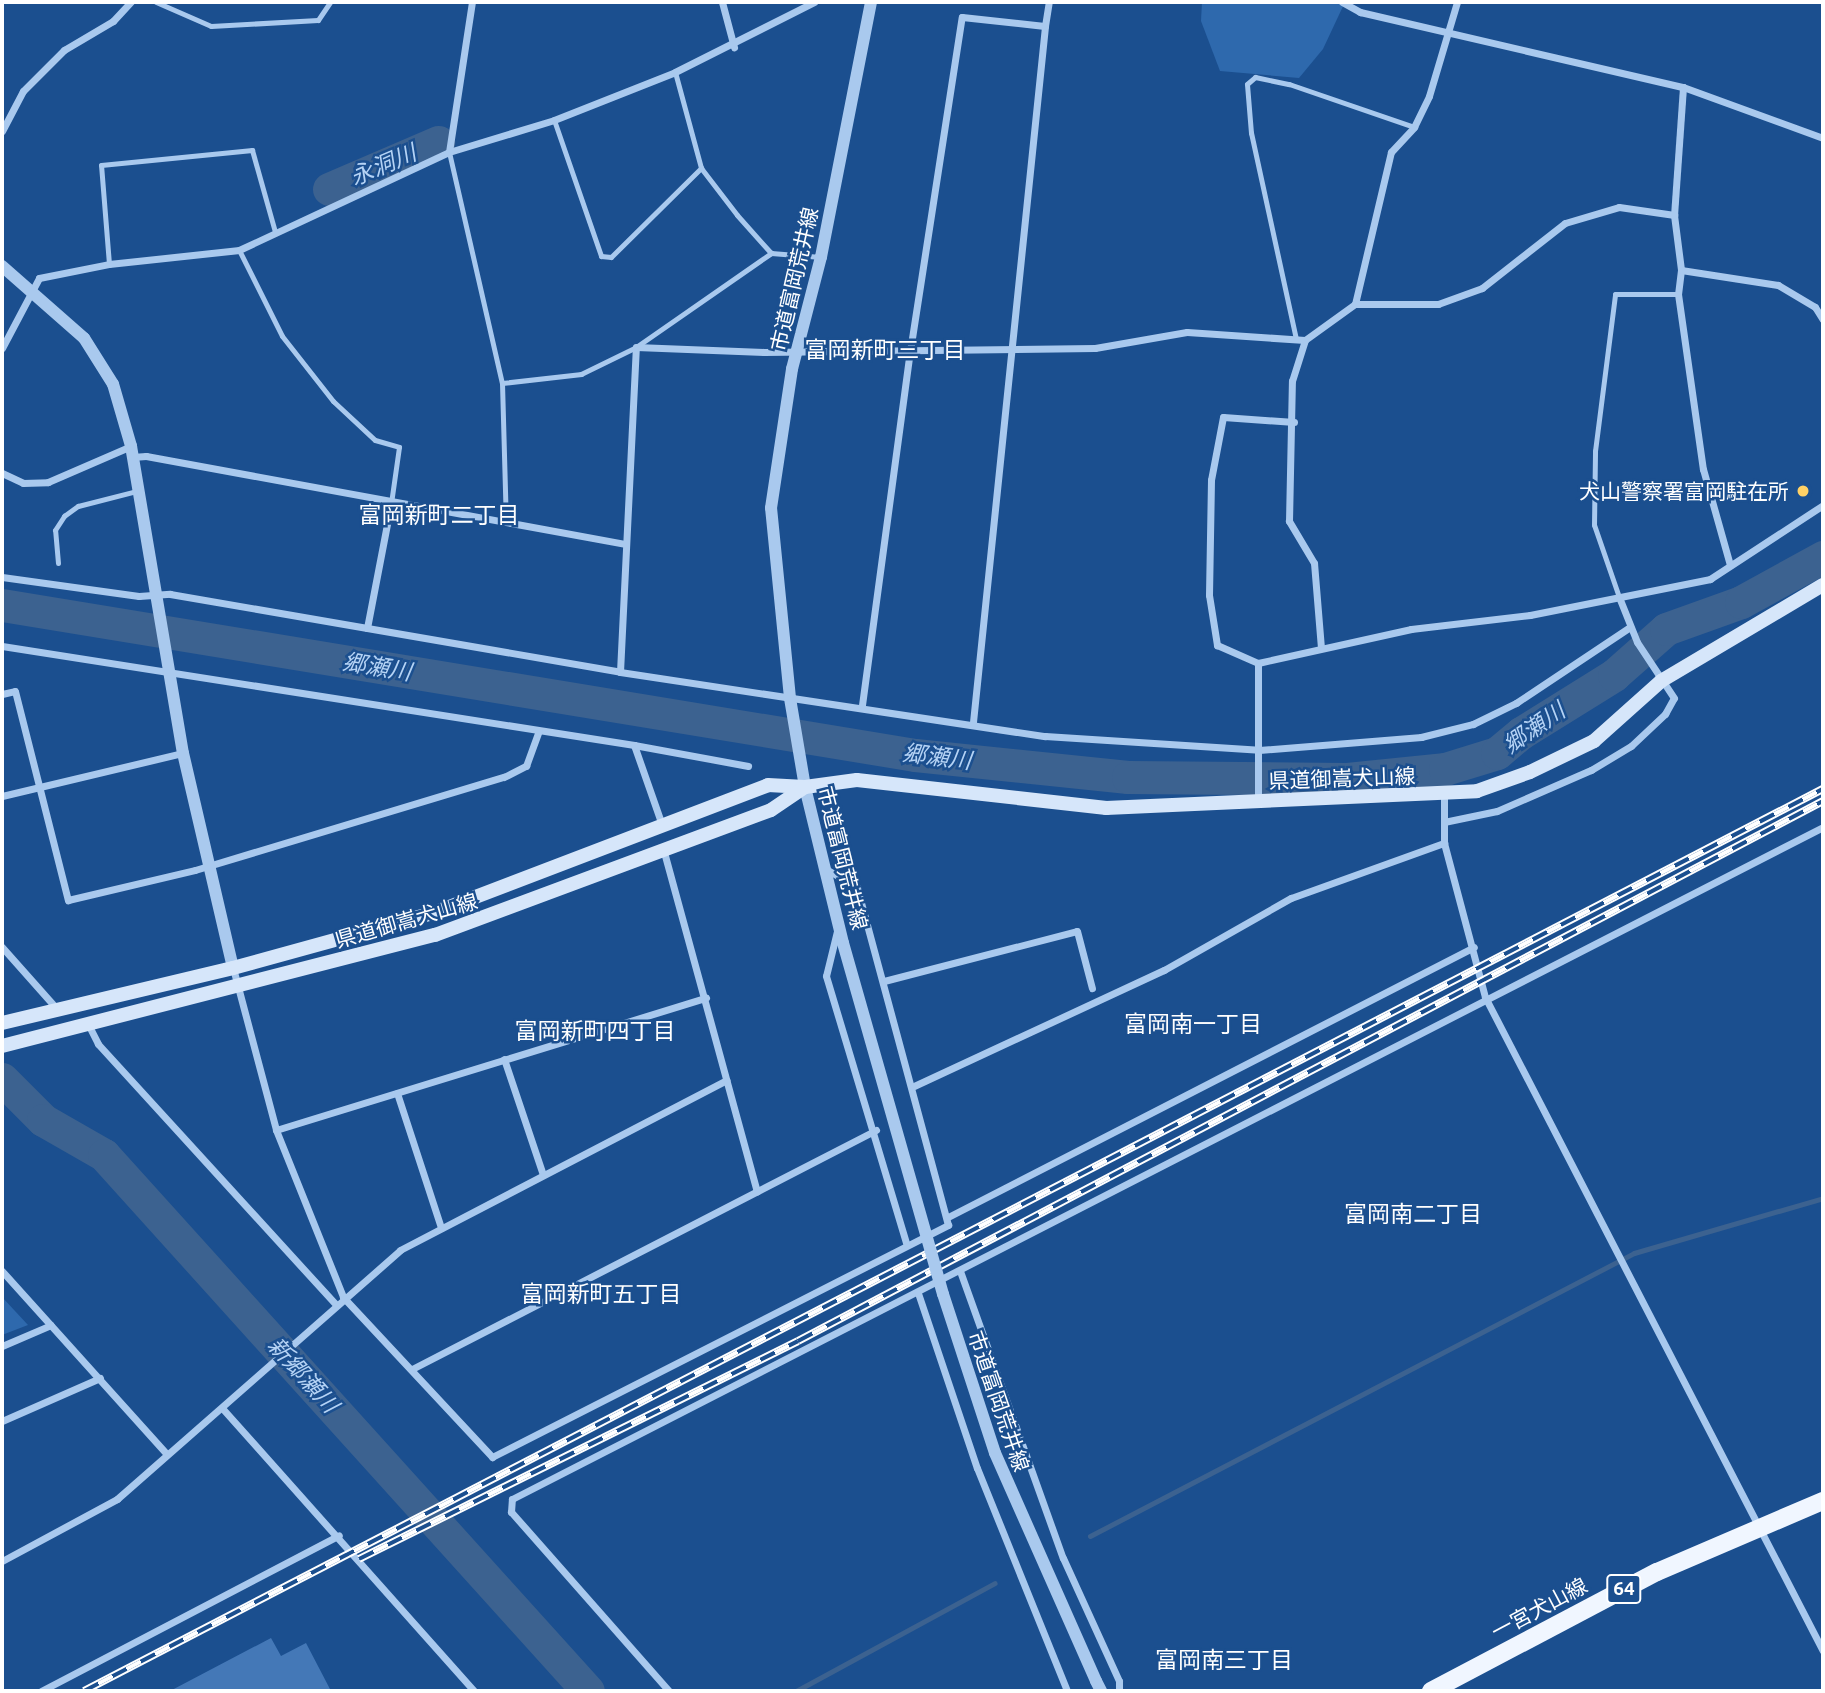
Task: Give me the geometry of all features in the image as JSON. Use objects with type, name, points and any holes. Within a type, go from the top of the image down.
[{"type":"main road","name":"県道御嵩犬山線","points":[[2,1023],[233,968],[436,912],[768,785],[805,787],[857,780],[1106,808],[1444,796],[1477,791],[1530,772],[1594,741],[1661,681],[1823,585]]},
{"type":"main road","name":"県道御嵩犬山線","points":[[2,1046],[238,989],[435,935],[771,810],[805,787]]},
{"type":"main road","name":"一宮犬山線","points":[[1431,1691],[1657,1572],[1758,1526],[1823,1501]]},
{"type":"street","points":[[2,131],[23,91],[64,50],[113,21],[131,2]]},
{"type":"street","points":[[449,152],[472,2]]},
{"type":"street","points":[[722,2],[734,47]]},
{"type":"street","points":[[2,348],[29,290],[40,278],[56,272],[109,264],[239,250],[449,152],[554,121],[734,47],[814,2]]},
{"type":"street","name":"市道富岡荒井線","points":[[871,2],[821,257],[787,396],[771,508],[790,698],[805,787],[824,868],[943,1294],[995,1453],[1099,1686]]},
{"type":"street","points":[[973,722],[1008,349],[1049,2]]},
{"type":"street","points":[[1342,2],[1360,12],[1448,29],[1683,86],[1823,138]]},
{"type":"street","points":[[1355,304],[1391,152],[1414,127],[1429,96],[1457,2]]},
{"type":"street","points":[[862,705],[910,351],[962,18],[1045,26]]},
{"type":"street","points":[[1683,86],[1674,215],[1681,270],[1678,294],[1699,445],[1730,565]]},
{"type":"street","points":[[620,672],[635,347],[799,351],[1096,348],[1187,332],[1301,339],[1355,304],[1438,304],[1482,288],[1565,223],[1619,207],[1674,215]]},
{"type":"street","points":[[2,268],[84,338],[113,384],[131,451],[183,753],[238,989],[276,1130],[343,1297],[492,1457],[906,1243],[948,1225],[914,1086],[857,887],[824,868]]},
{"type":"street","points":[[1681,270],[1778,285],[1815,307],[1823,320]]},
{"type":"street","points":[[1301,339],[1292,381],[1294,422],[1289,521],[1314,563],[1321,648]]},
{"type":"street","points":[[1294,422],[1223,417],[1211,480],[1209,595],[1217,645],[1258,663],[1321,648],[1710,579],[1823,505]]},
{"type":"street","points":[[2,473],[23,483],[48,482],[131,451],[391,503],[626,544]]},
{"type":"street","points":[[367,628],[391,503]]},
{"type":"street","points":[[2,577],[139,596],[155,594],[620,672],[790,698],[862,705],[1045,736],[1259,750],[1408,739],[1473,724],[1516,703],[1630,626]]},
{"type":"street","points":[[1444,822],[1497,811],[1591,771],[1631,746],[1665,714],[1674,698],[1637,642],[1619,597]]},
{"type":"street","points":[[2,646],[634,745],[748,766]]},
{"type":"street","points":[[1258,663],[1258,802]]},
{"type":"street","points":[[2,694],[15,691],[68,900],[209,866],[503,777],[526,766],[539,731]]},
{"type":"street","points":[[634,745],[662,825]]},
{"type":"street","points":[[2,796],[183,753]]},
{"type":"street","points":[[1444,796],[1444,844],[1474,947],[1485,997],[1823,1651]]},
{"type":"street","points":[[669,1691],[511,1513],[512,1499],[918,1293],[1485,997],[1823,827]]},
{"type":"street","points":[[914,1086],[1164,970],[1290,898],[1444,844]]},
{"type":"street","points":[[664,852],[757,1192]]},
{"type":"street","points":[[839,923],[826,976],[876,1130],[906,1243]]},
{"type":"street","points":[[884,981],[1077,931],[1092,988]]},
{"type":"street","points":[[2,947],[51,1011]]},
{"type":"street","points":[[948,1217],[1474,947]]},
{"type":"street","points":[[276,1130],[706,998]]},
{"type":"street","points":[[89,1026],[98,1044],[336,1305]]},
{"type":"street","points":[[504,1059],[543,1175]]},
{"type":"street","points":[[2,1561],[117,1499],[222,1408],[343,1297],[400,1250],[726,1080]]},
{"type":"street","points":[[397,1093],[441,1228]]},
{"type":"street","points":[[412,1369],[876,1130]]},
{"type":"street","points":[[2,1271],[167,1454]]},
{"type":"street","points":[[960,1271],[1063,1558],[1119,1681],[1119,1691]]},
{"type":"street","points":[[918,1293],[977,1468],[1067,1691]]},
{"type":"street","points":[[2,1346],[51,1325]]},
{"type":"street","points":[[2,1421],[100,1378]]},
{"type":"street","points":[[222,1408],[339,1535],[383,1592],[474,1691]]},
{"type":"street","points":[[41,1691],[339,1535]]},
{"type":"lane","points":[[156,2],[211,26],[318,20],[330,2]]},
{"type":"lane","points":[[675,72],[701,168],[771,253]]},
{"type":"lane","points":[[1301,339],[1254,146],[1247,84],[1255,77],[1289,84],[1414,127]]},
{"type":"lane","points":[[554,121],[601,256],[611,257],[701,168]]},
{"type":"lane","points":[[109,264],[101,165],[252,150],[275,232]]},
{"type":"lane","points":[[449,152],[502,383],[506,522]]},
{"type":"lane","points":[[239,250],[282,335],[333,401],[375,440],[399,447],[391,503]]},
{"type":"lane","points":[[502,383],[582,374],[635,347],[771,253],[821,257]]},
{"type":"lane","points":[[1619,597],[1594,525],[1595,451],[1615,294],[1678,294]]},
{"type":"lane","points":[[58,564],[55,530],[64,516],[78,506],[137,491]]},
{"type":"shaded area","points":[[1202,2],[1345,2],[1323,49],[1299,78],[1220,71],[1201,21]]},
{"type":"shaded area","points":[[2,1297],[28,1325],[2,1335]]},
{"type":"building","points":[[271,1638],[281,1656],[306,1643],[331,1691],[170,1691]]},
{"type":"waterway","name":"永洞川","points":[[329,189],[438,142]]},
{"type":"waterway","name":"郷瀬川","points":[[2,605],[915,755],[1128,777],[1347,779],[1445,769],[1497,753],[1521,733],[1614,675],[1666,629],[1741,602],[1823,557]]},
{"type":"waterway","name":"新郷瀬川","points":[[2,1079],[43,1120],[104,1155],[588,1691]]},
{"type":"waterway","points":[[1090,1536],[1634,1253],[1823,1198]]},
{"type":"waterway","points":[[796,1691],[995,1583]]},
{"type":"railway","points":[[84,1691],[1823,789]]},
{"type":"railway","points":[[359,1559],[798,1341],[1823,801]]},
{"type":"place","name":"犬山警察署富岡駐在所","points":[[1803,491]]},
{"type":"district","name":"富岡新町三丁目","points":[[885,350]]},
{"type":"district","name":"富岡新町二丁目","points":[[439,515]]},
{"type":"district","name":"富岡南一丁目","points":[[1193,1024]]},
{"type":"district","name":"富岡新町四丁目","points":[[595,1031]]},
{"type":"district","name":"富岡南二丁目","points":[[1413,1214]]},
{"type":"district","name":"富岡新町五丁目","points":[[601,1294]]},
{"type":"district","name":"富岡南三丁目","points":[[1224,1660]]}]
